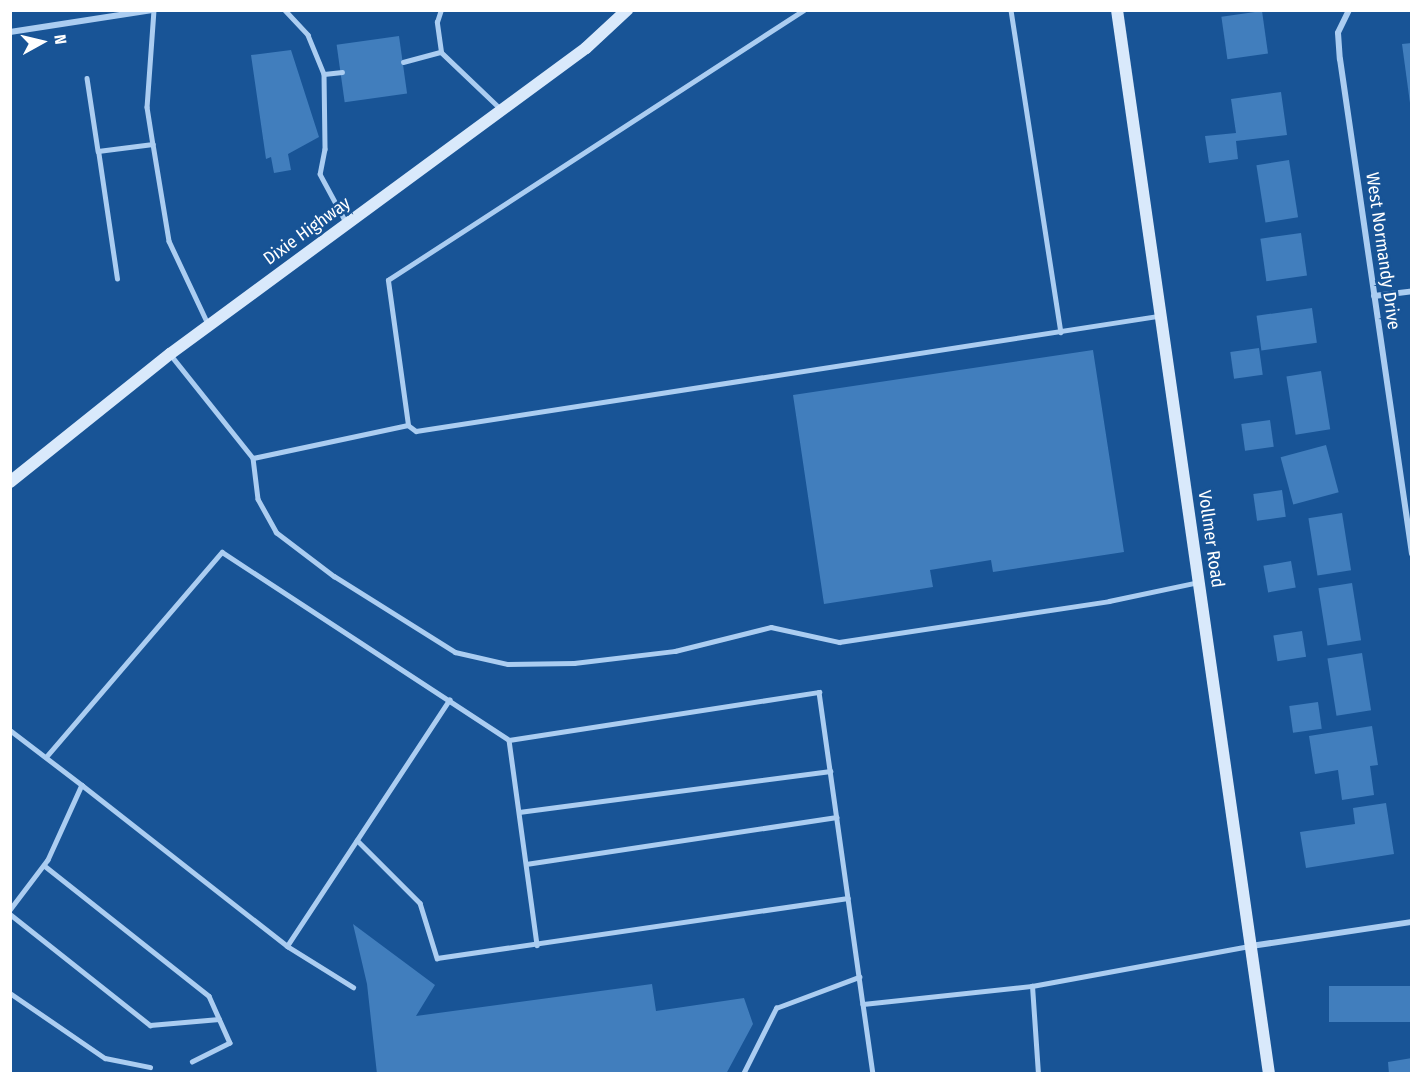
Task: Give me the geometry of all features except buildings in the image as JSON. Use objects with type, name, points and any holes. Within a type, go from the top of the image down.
[{"type":"main road","points":[[609,10],[612,24]]},
{"type":"main road","name":"Dixie Highway","points":[[10,482],[170,354],[502,110],[627,10]]},
{"type":"main road","name":"Vollmer Road","points":[[1117,10],[1269,1074]]},
{"type":"street","points":[[10,32],[154,10]]},
{"type":"street","name":"West Normandy Drive","points":[[1349,10],[1338,33],[1340,59],[1412,554]]},
{"type":"street","points":[[1374,296],[1412,291]]},
{"type":"street","points":[[1251,946],[1412,922]]},
{"type":"lane","points":[[154,10],[147,107],[169,241],[208,326]]},
{"type":"lane","points":[[285,10],[308,35],[324,74],[325,149],[320,174],[347,224]]},
{"type":"lane","points":[[441,10],[437,22],[441,52],[502,110]]},
{"type":"lane","points":[[803,10],[388,280],[408,425],[416,431],[1161,315]]},
{"type":"lane","points":[[1011,10],[1061,332]]},
{"type":"lane","points":[[403,62],[441,52]]},
{"type":"lane","points":[[324,74],[342,72]]},
{"type":"lane","points":[[87,78],[117,279]]},
{"type":"lane","points":[[98,151],[153,144]]},
{"type":"lane","points":[[170,354],[253,458],[258,499],[276,532],[334,576],[455,652],[508,664],[574,663],[675,651],[771,627],[838,642],[1109,601],[1199,581]]},
{"type":"lane","points":[[253,458],[408,425]]},
{"type":"lane","points":[[46,757],[222,552],[509,740],[819,692],[873,1074]]},
{"type":"lane","points":[[287,946],[449,700]]},
{"type":"lane","points":[[10,730],[287,946],[353,987]]},
{"type":"lane","points":[[509,740],[537,945]]},
{"type":"lane","points":[[519,812],[830,771]]},
{"type":"lane","points":[[82,786],[45,866],[10,912],[150,1025],[219,1019]]},
{"type":"lane","points":[[526,864],[836,817]]},
{"type":"lane","points":[[357,840],[420,903],[437,958],[848,898]]},
{"type":"lane","points":[[45,866],[209,996],[230,1043],[192,1062]]},
{"type":"lane","points":[[863,1004],[1032,986],[1251,946]]},
{"type":"lane","points":[[743,1074],[776,1008],[859,977]]},
{"type":"lane","points":[[1032,986],[1038,1074]]},
{"type":"lane","points":[[10,993],[105,1058],[150,1067]]}]
